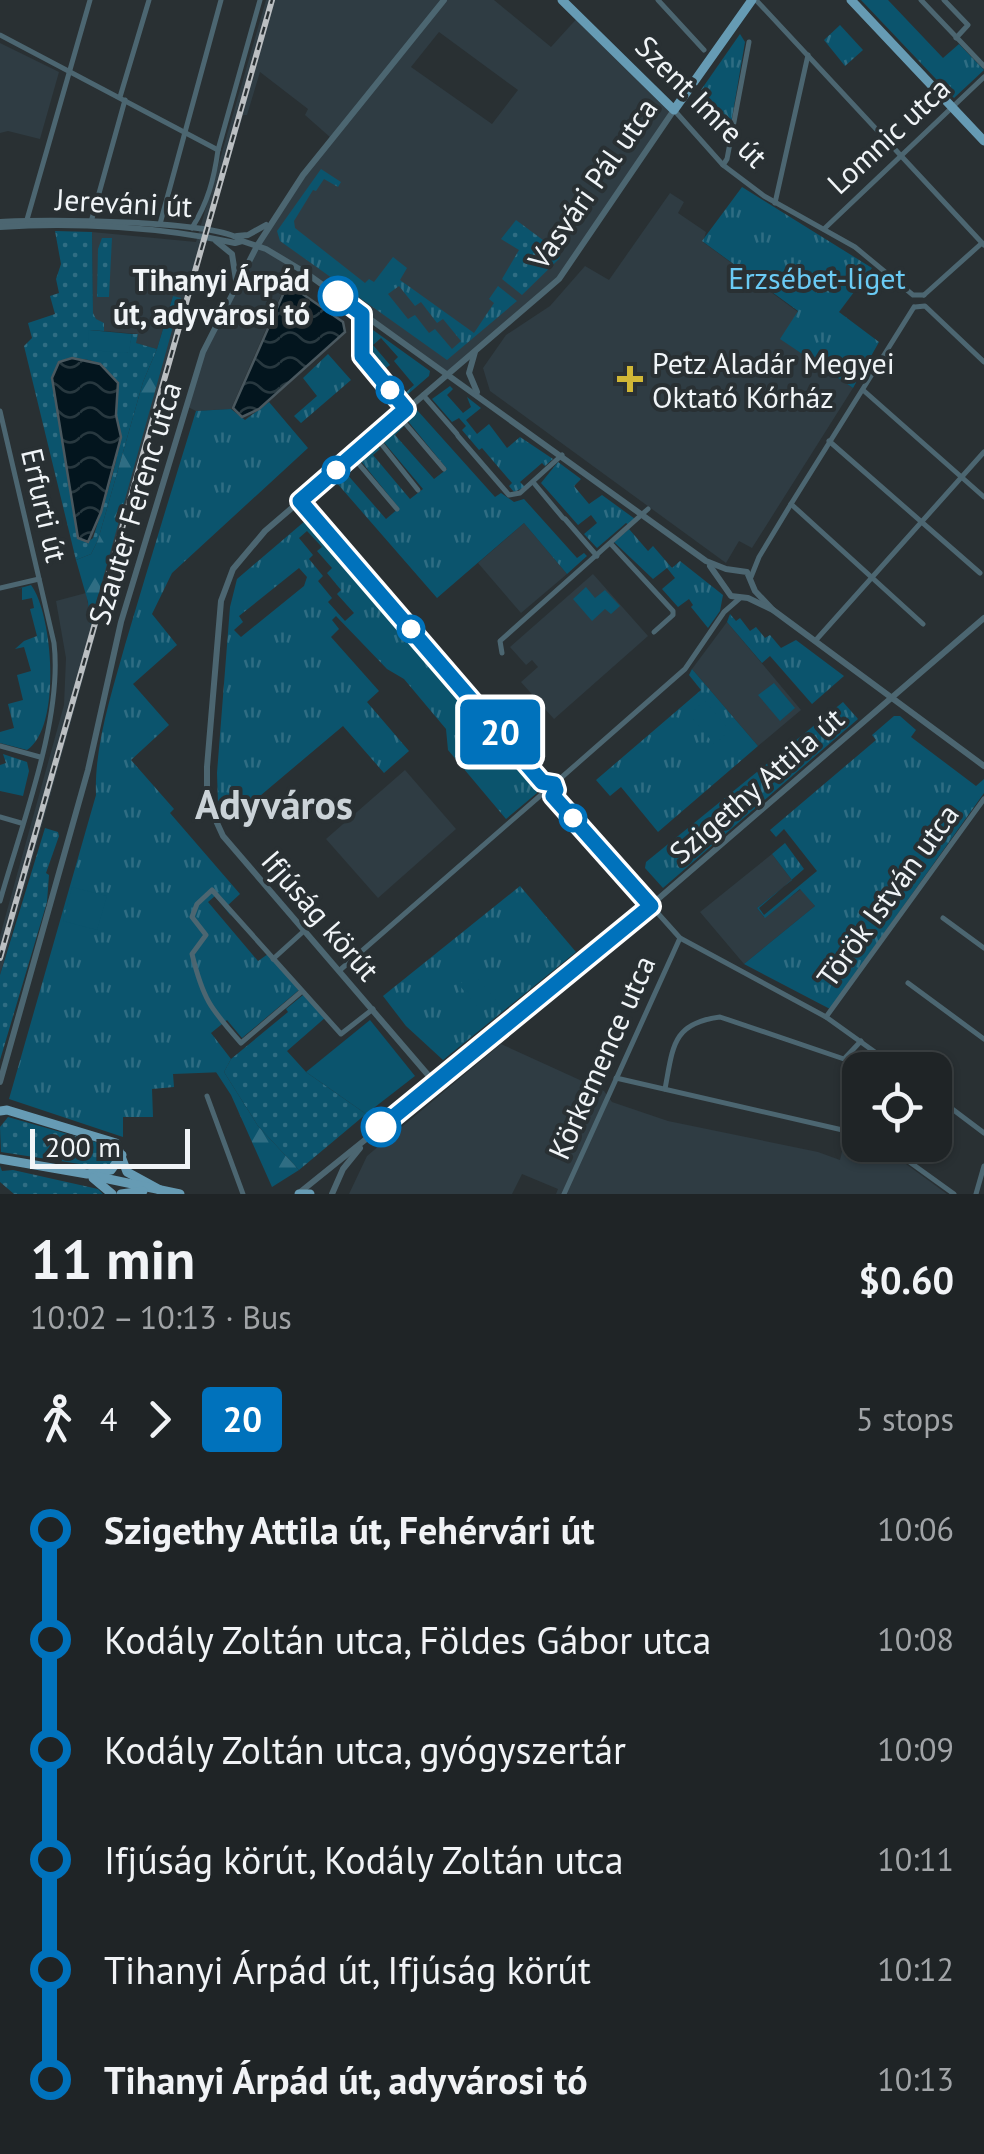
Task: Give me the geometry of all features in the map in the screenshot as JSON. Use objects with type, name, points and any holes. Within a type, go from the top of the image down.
[{"type":"main road","name":"Szent Imre út","points":[[562,0],[674,110]]},
{"type":"main road","name":"Vasvári Pál utca","points":[[674,110],[754,0]]},
{"type":"main road","points":[[851,0],[984,142]]},
{"type":"main road","points":[[0,1112],[7,1110],[112,1141],[118,1146],[127,1172],[160,1190]]},
{"type":"main road","points":[[87,1174],[112,1170],[122,1155]]},
{"type":"main road","points":[[0,1158],[180,1194]]},
{"type":"main road","points":[[87,1174],[112,1194]]},
{"type":"main road","points":[[121,1194],[160,1190]]},
{"type":"main road","points":[[298,1194],[310,1194]]},
{"type":"street","points":[[27,223],[90,0]]},
{"type":"street","points":[[91,224],[149,0]]},
{"type":"street","points":[[159,229],[221,0]]},
{"type":"street","points":[[192,228],[206,206],[216,175],[218,150],[260,0]]},
{"type":"street","name":"Szauter Ferenc utca","points":[[0,1082],[88,770],[111,660],[203,352],[257,246],[314,159],[444,0]]},
{"type":"street","points":[[658,0],[704,50]]},
{"type":"street","points":[[754,0],[983,243],[924,295],[914,295],[914,306]]},
{"type":"street","points":[[921,0],[984,66]]},
{"type":"street","points":[[944,0],[968,25],[956,38]]},
{"type":"street","points":[[0,35],[218,150]]},
{"type":"street","points":[[723,165],[728,159],[750,42]]},
{"type":"street","points":[[775,203],[808,55]]},
{"type":"street","name":"Lomnic utca","points":[[824,228],[984,77]]},
{"type":"street","name":"Szent Imre út","points":[[674,110],[723,165],[775,203],[824,228],[876,263],[914,295]]},
{"type":"street","name":"Vasvári Pál utca","points":[[448,374],[559,279],[674,110]]},
{"type":"street","points":[[239,238],[272,222]]},
{"type":"street","name":"Jereváni út","points":[[0,225],[91,224],[159,229],[235,243],[239,238],[192,228],[159,229]]},
{"type":"street","points":[[208,237],[232,254],[234,288]]},
{"type":"street","points":[[239,238],[294,264],[645,512],[706,562],[733,597],[772,610],[984,766]]},
{"type":"street","points":[[924,295],[925,306],[984,362]]},
{"type":"street","points":[[914,306],[925,306]]},
{"type":"street","points":[[554,784],[685,669],[724,612],[751,591],[761,554],[914,306]]},
{"type":"street","points":[[362,314],[362,356],[406,409]]},
{"type":"street","points":[[479,348],[470,362],[469,373],[484,400]]},
{"type":"street","name":"Ifjúság körút","points":[[435,1083],[223,836],[207,802],[207,767],[221,601],[233,569],[247,550],[300,501],[448,374]]},
{"type":"street","points":[[862,389],[984,497]]},
{"type":"street","points":[[423,394],[509,495],[520,493],[562,456]]},
{"type":"street","name":"Erfurti út","points":[[0,411],[54,644],[57,680],[0,901]]},
{"type":"street","points":[[398,416],[444,470]]},
{"type":"street","points":[[375,436],[418,490]]},
{"type":"street","points":[[832,444],[980,573]]},
{"type":"street","points":[[816,640],[984,452]]},
{"type":"street","points":[[352,456],[397,509]]},
{"type":"street","points":[[533,482],[597,556]]},
{"type":"street","points":[[300,501],[542,782],[554,784]]},
{"type":"street","points":[[791,504],[924,624]]},
{"type":"street","points":[[502,653],[500,641],[645,512]]},
{"type":"street","points":[[611,544],[674,611],[654,632]]},
{"type":"street","points":[[724,612],[728,576],[761,554]]},
{"type":"street","points":[[706,562],[740,570],[752,578],[755,591],[772,610]]},
{"type":"street","points":[[0,588],[39,579]]},
{"type":"street","name":"Szigethy Attila út","points":[[298,1194],[651,906],[984,618]]},
{"type":"street","points":[[0,746],[40,757]]},
{"type":"street","points":[[541,796],[538,789],[542,782]]},
{"type":"street","points":[[553,796],[554,784]]},
{"type":"street","points":[[340,970],[541,796],[553,796],[680,938],[826,1017],[875,1052]]},
{"type":"street","name":"Török István utca","points":[[826,1017],[984,798]]},
{"type":"street","points":[[0,817],[22,823]]},
{"type":"street","points":[[301,992],[241,1043],[212,1011],[201,990],[192,954],[206,935],[192,917],[197,904],[212,890],[342,1034],[373,1009]]},
{"type":"street","points":[[943,918],[984,948]]},
{"type":"street","points":[[273,959],[305,930]]},
{"type":"street","name":"Körkemence utca","points":[[564,1194],[680,938]]},
{"type":"street","points":[[908,983],[984,1039]]},
{"type":"street","points":[[665,1089],[674,1046],[684,1028],[699,1020],[720,1017],[844,1059],[860,1041]]},
{"type":"street","points":[[616,1078],[842,1130]]},
{"type":"street","points":[[207,1096],[242,1194]]},
{"type":"street","points":[[952,1109],[984,1133]]},
{"type":"street","name":"Szigethy Attila út","points":[[332,1194],[342,1170],[371,1136]]},
{"type":"street","points":[[910,1162],[954,1194]]},
{"type":"street","points":[[976,1194],[984,1166]]},
{"type":"shaded area","points":[[266,0],[494,0],[551,47],[580,15],[674,110],[559,279],[448,373],[294,265],[231,409],[196,411],[186,406],[203,352],[265,232],[331,138],[305,115],[308,109],[260,72],[247,115],[243,115],[195,279],[0,975],[0,936],[64,705],[66,658],[56,601],[86,593],[91,620],[164,350],[173,296],[157,349],[135,343],[137,334],[104,331],[104,324],[93,313],[92,232],[196,242]],"holes":[[[439,32],[518,90],[492,124],[411,67]]]},
{"type":"shaded area","points":[[0,43],[59,72],[40,139],[8,131],[0,133]]},
{"type":"shaded area","name":"Petz Aladár Megyei Oktató Kórház","points":[[670,193],[684,202],[678,213],[706,232],[703,242],[798,312],[781,339],[853,388],[752,548],[739,541],[726,563],[490,391],[483,368],[506,335],[550,306],[585,266],[609,280]]},
{"type":"shaded area","points":[[524,523],[567,574],[521,613],[478,563]]},
{"type":"shaded area","points":[[593,574],[648,636],[554,719],[521,682],[538,667],[532,660],[526,665],[510,647]]},
{"type":"shaded area","points":[[727,622],[801,710],[758,746],[692,669]]},
{"type":"shaded area","points":[[405,770],[456,829],[378,898],[326,839]]},
{"type":"shaded area","points":[[772,854],[792,880],[757,908],[764,917],[801,889],[815,906],[744,964],[700,912]]},
{"type":"shaded area","points":[[501,1044],[604,1091],[612,1102],[668,1121],[840,1160],[842,1152],[842,1162],[903,1162],[947,1194],[556,1194],[558,1189],[522,1174],[512,1194],[349,1194],[367,1156]]},
{"type":"green space","points":[[861,0],[888,0],[943,58],[959,44],[984,70],[954,98]]},
{"type":"green space","points":[[840,25],[863,50],[845,66],[824,40]]},
{"type":"green space","points":[[740,34],[745,42],[731,124],[701,90]]},
{"type":"green space","points":[[321,169],[341,182],[338,187],[324,179],[313,190],[294,221],[295,228],[365,283],[369,279],[374,282],[393,257],[407,268],[400,280],[474,333],[494,303],[489,299],[498,286],[517,301],[447,360],[280,241],[277,231]],"holes":[[[399,286],[415,306],[421,302],[437,323],[443,319],[461,341],[452,349],[435,329],[429,333],[415,315],[408,319],[388,294]]]},
{"type":"green space","name":"Erzsébet-liget","points":[[742,187],[872,268],[839,312],[879,342],[853,388],[780,339],[798,311],[702,241]]},
{"type":"green space","points":[[516,220],[559,252],[560,258],[522,295],[502,279],[519,250],[501,239]]},
{"type":"green space","points":[[55,231],[92,232],[93,313],[104,323],[104,331],[89,330],[128,353],[132,334],[138,334],[136,343],[157,349],[143,382],[98,540],[91,554],[76,560],[24,346],[32,338],[28,323],[55,314],[50,296],[59,293],[56,279],[61,264]],"holes":[[[81,359],[101,365],[112,378],[120,436],[108,489],[93,538],[88,542],[78,538],[52,378],[59,362]]]},
{"type":"green space","points":[[102,238],[112,238],[109,297],[97,297],[98,249]]},
{"type":"green space","points":[[173,296],[181,298],[90,625],[76,560],[91,554],[98,540],[143,382]]},
{"type":"green space","points":[[366,325],[430,371],[407,395],[404,394],[414,385],[381,338],[373,345],[390,365],[382,371],[365,350]]},
{"type":"green space","points":[[89,330],[132,334],[129,353],[88,350]]},
{"type":"green space","points":[[328,354],[351,380],[301,423],[294,416],[317,396],[303,378]]},
{"type":"green space","points":[[450,386],[453,389],[447,395],[463,413],[471,407],[467,397],[481,408],[466,420],[477,434],[489,424],[507,448],[520,437],[553,459],[545,466],[542,463],[520,482],[525,487],[514,492],[509,486],[512,483],[462,430],[466,426],[459,418],[452,422],[432,399]]},
{"type":"green space","points":[[269,402],[308,448],[172,573],[152,614],[177,645],[133,684],[169,725],[131,760],[174,809],[170,813],[240,894],[227,906],[231,916],[215,896],[208,902],[258,961],[268,954],[299,990],[242,1038],[227,1020],[211,1033],[231,1059],[224,1072],[173,1074],[174,1087],[152,1089],[153,1117],[123,1117],[123,1137],[9,1099],[96,795],[98,758],[110,700],[196,411],[231,409],[245,420]]},
{"type":"green space","points":[[417,410],[495,497],[501,493],[514,502],[524,499],[577,558],[584,553],[587,556],[567,574],[524,523],[437,598],[336,482],[346,473],[386,519],[399,508],[360,460],[377,445],[380,449],[373,455],[410,499],[423,489],[382,440],[401,423],[404,426],[395,435],[434,479],[447,469],[407,420]]},
{"type":"green space","points":[[558,462],[581,479],[574,486],[589,504],[602,495],[635,519],[597,548],[584,534],[597,523],[591,515],[578,525],[541,483]]},
{"type":"green space","points":[[305,521],[535,785],[537,793],[506,819],[448,750],[446,729],[404,679],[387,669],[336,616],[332,620],[339,629],[331,637],[379,691],[367,702],[409,751],[384,773],[343,726],[242,811],[240,808],[224,821],[218,803],[217,773],[230,607],[237,579]],"holes":[[[307,531],[322,547],[317,551],[332,568],[327,573],[341,590],[337,594],[354,613],[345,621],[328,602],[332,598],[318,581],[323,576],[299,538]],[[299,568],[307,577],[304,586],[241,637],[234,630],[243,622],[239,616]]]},
{"type":"green space","points":[[629,529],[648,551],[653,546],[672,568],[680,561],[723,595],[720,611],[708,628],[689,599],[678,607],[662,589],[675,578],[667,568],[653,579],[614,542]]},
{"type":"green space","points":[[31,585],[45,620],[50,670],[45,719],[38,738],[27,750],[0,743],[0,732],[14,728],[8,704],[23,700],[17,675],[31,671],[24,647],[15,649],[37,636],[30,609],[34,608],[32,598],[22,600],[22,588],[17,589]]},
{"type":"green space","points":[[586,587],[595,598],[605,590],[620,606],[611,614],[605,609],[592,621],[573,599]]},
{"type":"green space","points":[[730,614],[736,621],[740,618],[750,631],[756,627],[765,638],[770,635],[781,648],[796,640],[844,676],[812,704],[770,656],[762,663],[727,622]]},
{"type":"green space","points":[[692,669],[758,746],[658,832],[621,787],[610,796],[596,780],[701,690],[689,675]]},
{"type":"green space","points":[[774,683],[795,708],[780,721],[758,695]]},
{"type":"green space","points":[[705,701],[730,731],[714,744],[689,714]]},
{"type":"green space","points":[[843,702],[858,719],[663,888],[645,868],[646,862]]},
{"type":"green space","points":[[894,716],[900,716],[916,730],[911,737],[976,786],[984,779],[984,793],[830,1009],[744,964],[815,906],[800,889],[765,918],[757,908],[783,887],[759,908],[764,915],[817,871],[784,829],[776,837],[770,830],[876,740],[872,735]]},
{"type":"green space","points":[[3,754],[27,762],[29,771],[23,796],[0,791],[0,765],[6,763]]},
{"type":"green space","points":[[45,828],[59,836],[46,873],[47,902],[0,1060],[0,975]]},
{"type":"green space","points":[[785,843],[804,869],[792,880],[772,854]]},
{"type":"green space","points":[[520,886],[576,952],[443,1060],[406,1026],[383,996]]},
{"type":"green space","points":[[72,887],[107,896],[97,930],[63,921]]},
{"type":"green space","points":[[473,973],[496,1000],[482,1012],[459,985]]},
{"type":"green space","points":[[303,995],[326,1017],[287,1051],[306,1072],[366,1114],[299,1170],[258,1126],[224,1072],[231,1059]]},
{"type":"green space","points":[[370,1020],[415,1076],[366,1114],[306,1072]]},
{"type":"green space","points":[[216,1072],[224,1072],[258,1126],[299,1170],[272,1187],[231,1095]]},
{"type":"green space","points":[[8,1117],[113,1147],[117,1157],[106,1168],[1,1152],[0,1127]]},
{"type":"green space","points":[[0,1166],[2,1171],[13,1170],[98,1189],[103,1194],[14,1194],[0,1182]]},
{"type":"water","points":[[291,286],[343,322],[345,332],[259,409],[242,417],[233,408],[285,290]]},
{"type":"water","points":[[72,358],[100,364],[118,383],[116,415],[121,437],[101,512],[88,542],[78,538],[52,378],[59,362]]},
{"type":"railway","points":[[0,958],[272,0]]},
{"type":"bus line","name":"20","points":[[338,296],[362,314],[362,356],[406,409],[300,501],[542,782],[554,784],[553,796],[651,906],[381,1127]]},
{"type":"place","name":"Tihanyi Árpád út, adyvárosi tó","points":[[338,296]]},
{"type":"place","name":"Petz Aladár Megyei Oktató Kórház","points":[[630,379]]},
{"type":"district","name":"Adyváros","points":[[274,804]]}]
